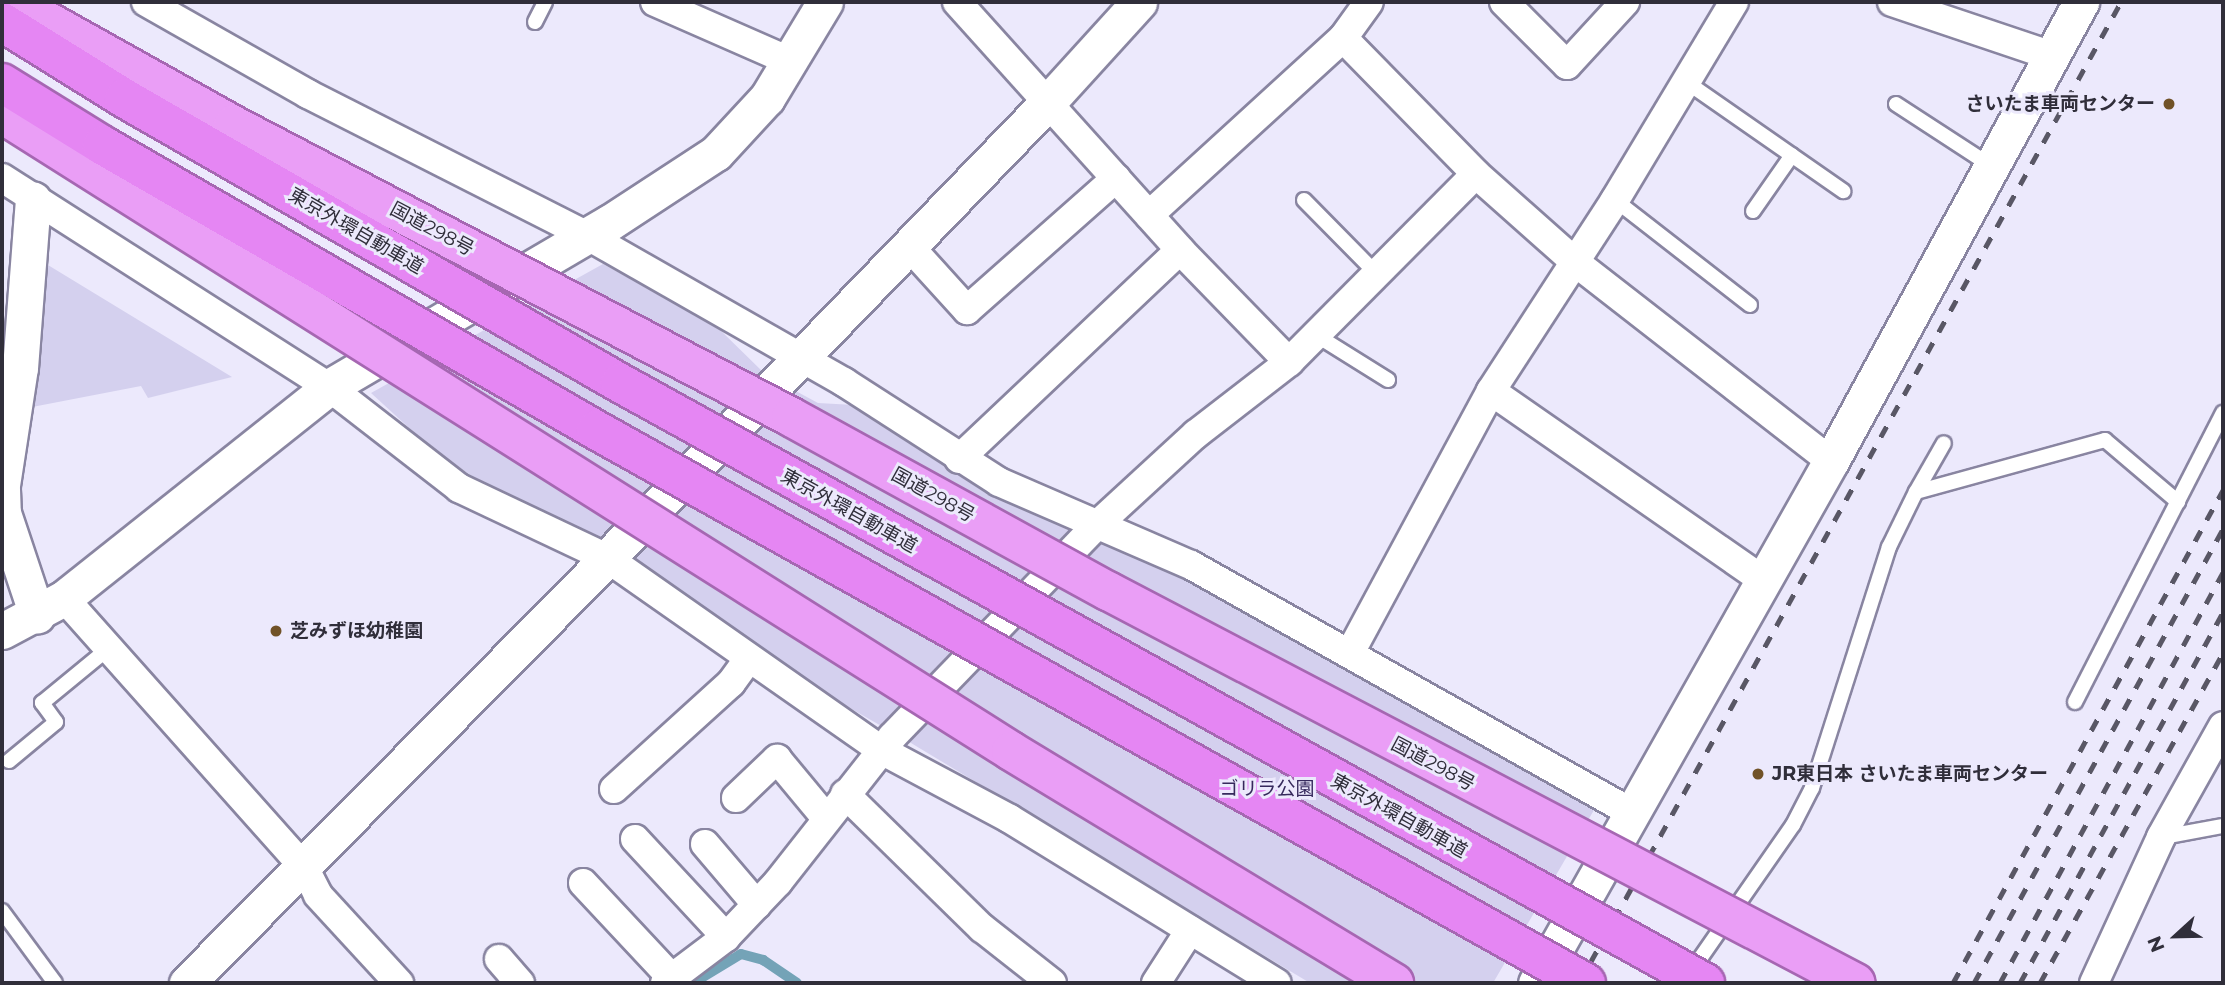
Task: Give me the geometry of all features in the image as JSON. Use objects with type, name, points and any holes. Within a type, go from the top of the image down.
[{"type":"highway","name":"国道298号","points":[[13,2],[233,125],[791,417],[1120,598],[1856,983]]},
{"type":"highway","name":"東京外環自動車道","points":[[2,22],[124,98],[632,390],[1705,983]]},
{"type":"highway","points":[[2,83],[102,145],[596,430],[1586,983]]},
{"type":"highway","points":[[2,114],[1010,751],[1394,983]]},
{"type":"highway","points":[[1196,765],[1292,837],[1539,983]]},
{"type":"street","points":[[146,2],[308,94],[588,236],[800,356],[999,482],[1191,565],[1351,651],[1456,718],[1634,814]]},
{"type":"street","points":[[656,2],[792,62]]},
{"type":"street","points":[[2,631],[50,606],[329,387],[588,236],[716,153],[743,127],[792,62],[825,2]]},
{"type":"street","points":[[957,2],[1049,101],[1180,250],[1289,362]]},
{"type":"street","points":[[187,983],[607,558],[1049,101],[1139,2]]},
{"type":"street","points":[[1149,215],[1343,38],[1369,2]]},
{"type":"street","points":[[1504,2],[1567,65],[1625,2]]},
{"type":"street","points":[[1351,651],[1491,391],[1615,200],[1734,2]]},
{"type":"street","points":[[1892,2],[2052,56]]},
{"type":"street","points":[[1539,983],[1831,461],[2081,2]]},
{"type":"street","points":[[1343,38],[1476,174],[1575,262],[1831,461]]},
{"type":"street","points":[[583,883],[668,980],[726,937],[757,905],[881,750],[1098,524],[1196,434],[1289,362],[1476,174]]},
{"type":"street","points":[[2,178],[329,387],[459,488],[607,558],[748,660],[881,750],[1010,819],[1277,983]]},
{"type":"street","points":[[908,245],[967,310],[1115,178]]},
{"type":"street","points":[[33,199],[2,487],[3,513],[50,606],[109,649],[304,866],[318,895],[399,983]]},
{"type":"street","points":[[959,459],[1180,250]]},
{"type":"street","points":[[1491,391],[1764,581]]},
{"type":"street","points":[[614,789],[731,683],[748,660]]},
{"type":"street","points":[[2094,983],[2161,837],[2223,726]]},
{"type":"street","points":[[736,798],[777,759],[826,818]]},
{"type":"street","points":[[845,794],[982,928],[1052,983]]},
{"type":"street","points":[[635,839],[726,937]]},
{"type":"street","points":[[705,844],[757,905]]},
{"type":"street","points":[[1156,983],[1190,930]]},
{"type":"street","points":[[499,959],[520,983]]},
{"type":"lane","points":[[535,22],[545,2]]},
{"type":"lane","points":[[1685,81],[1843,191]]},
{"type":"lane","points":[[1896,104],[1992,167]]},
{"type":"lane","points":[[1753,211],[1792,155]]},
{"type":"lane","points":[[1304,200],[1377,274]]},
{"type":"lane","points":[[1615,200],[1751,305]]},
{"type":"lane","points":[[1316,335],[1388,380]]},
{"type":"lane","points":[[2075,702],[2223,413]]},
{"type":"lane","points":[[1916,492],[2105,440],[2178,502]]},
{"type":"lane","points":[[1682,983],[1793,825],[1812,788],[1889,547],[1944,443]]},
{"type":"lane","points":[[9,761],[56,722],[42,703],[109,649]]},
{"type":"lane","points":[[2161,837],[2223,826]]},
{"type":"lane","points":[[3,919],[55,983]]},
{"type":"green space","points":[[43,262],[232,377],[148,398],[141,386],[27,408]]},
{"type":"green space","name":"ゴリラ公園","points":[[603,264],[713,323],[766,375],[818,403],[854,405],[949,465],[1185,576],[1594,810],[1493,983],[1310,983],[906,740],[753,653],[602,540],[482,483],[431,448],[371,393]]},
{"type":"waterway","points":[[693,983],[741,954],[763,960],[797,983]]},
{"type":"railway","points":[[1579,983],[2121,2]]},
{"type":"railway","points":[[1953,983],[2223,490]]},
{"type":"railway","points":[[1974,983],[2223,529]]},
{"type":"railway","points":[[2000,983],[2223,573]]},
{"type":"railway","points":[[2020,983],[2223,612]]},
{"type":"railway","points":[[2040,983],[2223,653]]},
{"type":"place","name":"さいたま車両センター","points":[[2169,104]]},
{"type":"place","name":"芝みずほ幼稚園","points":[[276,631]]},
{"type":"place","name":"JR東日本 さいたま車両センター","points":[[1758,774]]}]
